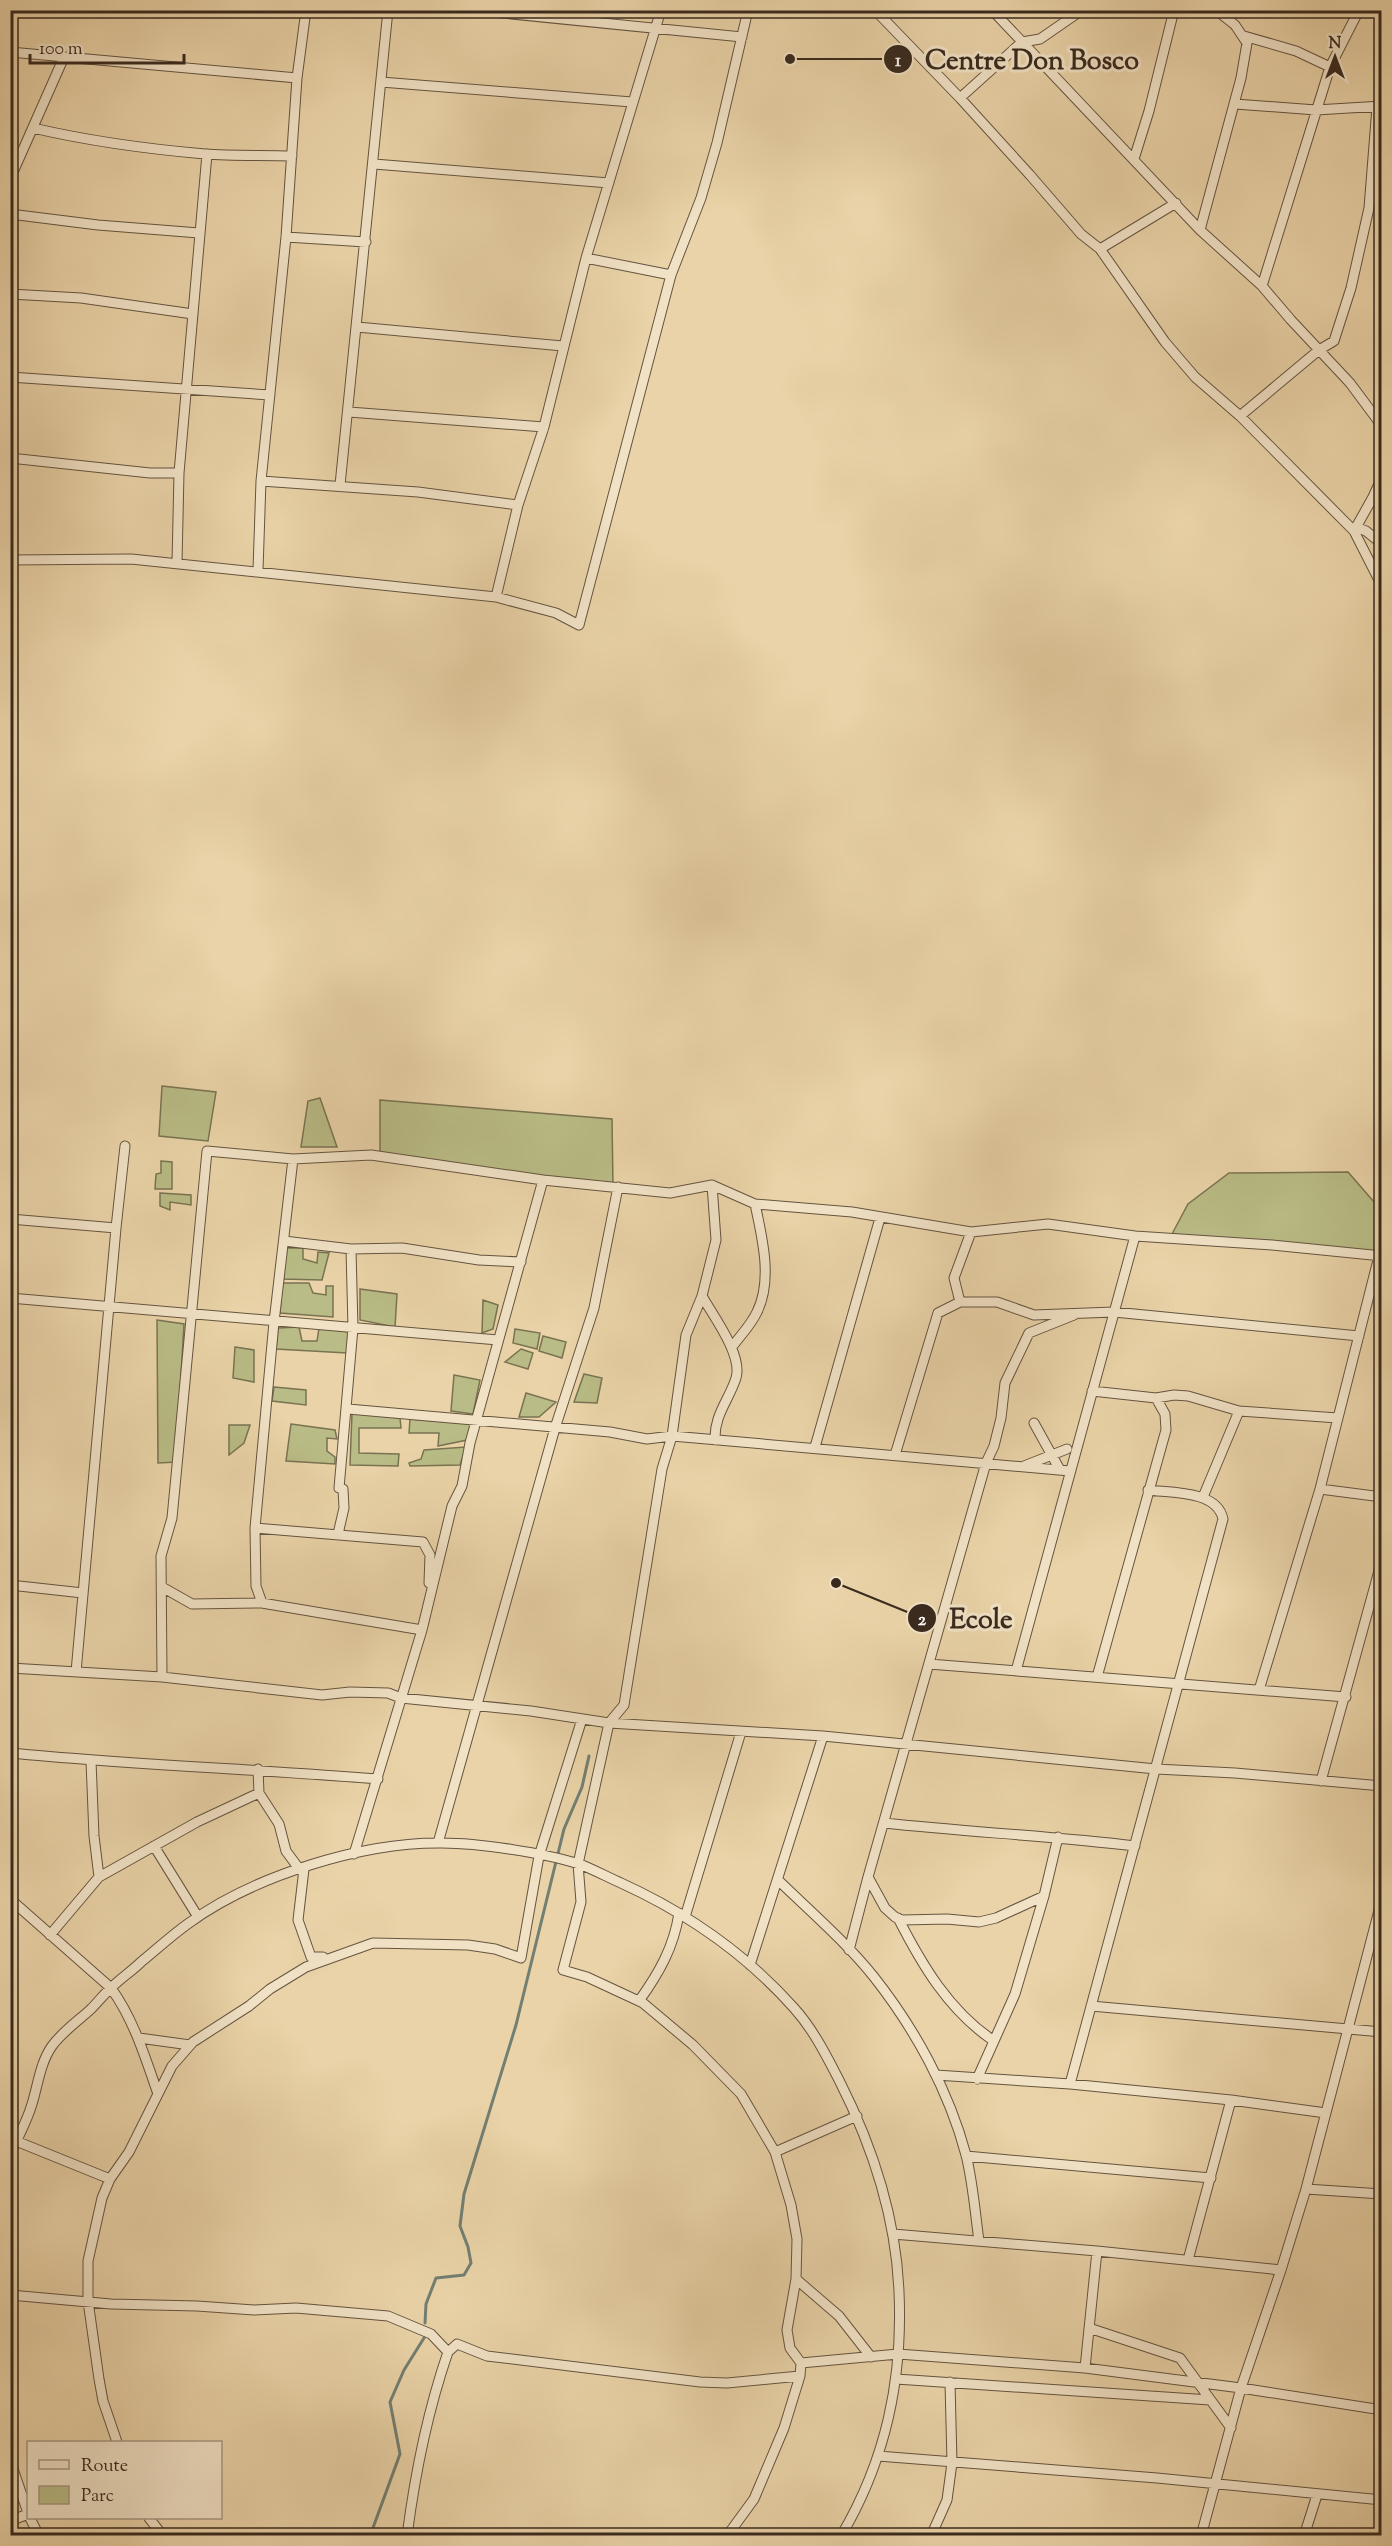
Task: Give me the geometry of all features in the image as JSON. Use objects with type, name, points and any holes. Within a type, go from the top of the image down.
[{"type":"street","points":[[258,570],[261,481],[286,237],[297,78],[306,10]]},
{"type":"street","points":[[340,485],[388,10]]},
{"type":"street","points":[[472,10],[742,37]]},
{"type":"street","points":[[496,597],[518,505],[544,427],[586,258],[661,10]]},
{"type":"street","points":[[10,560],[131,559],[258,570],[496,597],[556,613],[579,625],[671,275],[701,198],[717,143],[747,10]]},
{"type":"street","points":[[875,10],[960,98],[1081,234],[1100,249],[1180,360],[1195,377],[1240,416],[1355,529],[1382,586]]},
{"type":"street","points":[[992,10],[1200,230],[1262,286],[1350,383],[1382,426]]},
{"type":"street","points":[[960,98],[1022,42],[1040,39],[1082,10]]},
{"type":"street","points":[[1134,159],[1149,111],[1174,10]]},
{"type":"street","points":[[1200,230],[1245,63],[1244,36],[1230,20],[1216,10]]},
{"type":"street","points":[[1262,286],[1330,67],[1359,10]]},
{"type":"street","points":[[1244,36],[1296,51],[1330,67]]},
{"type":"street","points":[[10,52],[297,78]]},
{"type":"street","points":[[10,179],[64,57]]},
{"type":"street","points":[[381,82],[632,102]]},
{"type":"street","points":[[1235,104],[1316,110],[1379,106],[1369,208],[1351,288],[1334,341],[1319,350],[1240,416]]},
{"type":"street","points":[[33,128],[74,137],[207,154],[292,156]]},
{"type":"street","points":[[177,563],[179,473],[207,154]]},
{"type":"street","points":[[374,164],[609,183]]},
{"type":"street","points":[[1100,249],[1176,203]]},
{"type":"street","points":[[10,214],[98,225],[199,233]]},
{"type":"street","points":[[286,237],[366,242]]},
{"type":"street","points":[[586,258],[671,275]]},
{"type":"street","points":[[10,294],[81,298],[193,314]]},
{"type":"street","points":[[357,327],[563,346]]},
{"type":"street","points":[[10,376],[270,395]]},
{"type":"street","points":[[349,412],[544,427]]},
{"type":"street","points":[[10,458],[150,473],[179,473]]},
{"type":"street","points":[[1355,529],[1382,477]]},
{"type":"street","points":[[261,481],[340,485],[518,505]]},
{"type":"street","points":[[1355,529],[1366,531],[1382,544]]},
{"type":"street","points":[[76,1672],[125,1146]]},
{"type":"street","points":[[162,1677],[161,1556],[172,1518],[207,1151],[293,1159],[371,1155],[543,1180],[670,1193],[712,1185],[755,1204],[852,1212],[971,1232],[1048,1224],[1135,1236],[1380,1256],[1320,1489],[1259,1690]]},
{"type":"street","points":[[261,1603],[256,1586],[255,1528],[274,1322],[293,1159]]},
{"type":"street","points":[[354,1854],[422,1630],[452,1506],[462,1486],[470,1443],[543,1180]]},
{"type":"street","points":[[712,1185],[716,1240],[702,1296],[686,1335],[672,1436],[662,1469],[624,1705],[609,1723],[578,1864],[581,1902],[563,1970],[588,1977],[639,2001],[693,2045],[741,2094],[775,2152],[791,2205],[796,2236],[796,2279],[787,2330],[790,2348],[801,2363],[800,2376],[784,2428],[754,2499],[727,2535]]},
{"type":"street","points":[[438,1843],[555,1428],[594,1308],[618,1187]]},
{"type":"street","points":[[732,1347],[757,1312],[763,1288],[764,1248],[755,1204]]},
{"type":"street","points":[[815,1447],[880,1218]]},
{"type":"street","points":[[10,1219],[116,1228]]},
{"type":"street","points":[[960,1302],[954,1278],[971,1232]]},
{"type":"street","points":[[1016,1671],[1135,1236]]},
{"type":"street","points":[[284,1241],[351,1249],[402,1248],[479,1260],[521,1262]]},
{"type":"street","points":[[338,1534],[344,1508],[342,1489],[339,1488],[348,1409],[353,1328],[351,1249]]},
{"type":"street","points":[[702,1296],[732,1347],[736,1376],[721,1408],[715,1429],[715,1440]]},
{"type":"street","points":[[10,1298],[498,1340]]},
{"type":"street","points":[[895,1455],[938,1313],[960,1302],[997,1302],[1034,1315],[1114,1312],[1359,1336]]},
{"type":"street","points":[[849,1950],[986,1463],[999,1427],[1005,1383],[1029,1333],[1074,1315]]},
{"type":"street","points":[[1092,1391],[1156,1398],[1174,1395],[1188,1396],[1239,1412],[1338,1418]]},
{"type":"street","points":[[1097,1677],[1166,1422],[1165,1414],[1156,1398]]},
{"type":"street","points":[[348,1409],[610,1432],[647,1439],[672,1436],[1070,1471]]},
{"type":"street","points":[[1203,1497],[1239,1412]]},
{"type":"street","points":[[1034,1424],[1060,1470]]},
{"type":"street","points":[[1022,1467],[1067,1449]]},
{"type":"street","points":[[1320,1489],[1382,1497]]},
{"type":"street","points":[[1070,2084],[1223,1519],[1216,1506],[1203,1497],[1148,1490]]},
{"type":"street","points":[[255,1528],[423,1542],[430,1555],[429,1598]]},
{"type":"street","points":[[1321,1781],[1382,1560]]},
{"type":"street","points":[[10,1585],[83,1593]]},
{"type":"street","points":[[162,1587],[192,1604],[261,1603],[422,1630]]},
{"type":"street","points":[[929,1664],[1346,1697]]},
{"type":"street","points":[[10,1668],[162,1677],[322,1695],[350,1692],[388,1693],[402,1698],[531,1711],[609,1723],[823,1736],[1156,1769],[1382,1786]]},
{"type":"street","points":[[117,2441],[103,2401],[88,2301],[88,2261],[100,2207],[110,2179],[129,2152],[172,2066],[190,2045],[306,1966],[374,1943],[468,1945],[495,1949],[521,1958],[539,1856],[582,1719]]},
{"type":"street","points":[[639,2001],[669,1953],[676,1935],[741,1732]]},
{"type":"street","points":[[750,1965],[823,1736]]},
{"type":"street","points":[[10,1753],[91,1761],[378,1779]]},
{"type":"street","points":[[91,1761],[93,1826],[99,1877]]},
{"type":"street","points":[[258,1770],[259,1792],[279,1824],[286,1851],[302,1870],[298,1920],[311,1957],[328,1958]]},
{"type":"street","points":[[50,1935],[99,1877],[197,1822],[259,1792]]},
{"type":"street","points":[[884,1824],[1058,1837],[1135,1846]]},
{"type":"street","points":[[977,2079],[1015,1994],[1044,1896],[1058,1837]]},
{"type":"street","points":[[10,2154],[30,2109],[41,2069],[52,2046],[111,1988],[198,1917],[240,1893],[286,1873],[354,1854],[438,1843],[514,1851],[578,1864],[658,1900],[712,1933],[750,1965],[797,2011],[826,2055],[856,2116],[874,2157],[889,2208],[898,2262],[901,2330],[896,2379],[883,2444],[861,2502],[841,2535]]},
{"type":"street","points":[[154,1846],[198,1917]]},
{"type":"street","points":[[868,1877],[885,1908],[898,1918],[943,1994],[972,2026],[994,2041]]},
{"type":"street","points":[[778,1880],[873,1976],[909,2025],[936,2075],[966,2156],[979,2241]]},
{"type":"street","points":[[898,1918],[911,1921],[930,1919],[979,1922],[1013,1911],[1044,1896]]},
{"type":"street","points":[[10,1899],[111,1988],[138,2038],[158,2094]]},
{"type":"street","points":[[1201,2535],[1241,2388],[1306,2189],[1382,1899]]},
{"type":"street","points":[[1091,2006],[1382,2032]]},
{"type":"street","points":[[138,2038],[190,2045]]},
{"type":"street","points":[[936,2075],[1070,2084],[1231,2100],[1326,2113]]},
{"type":"street","points":[[1188,2260],[1231,2100]]},
{"type":"street","points":[[775,2152],[856,2116]]},
{"type":"street","points":[[16,2142],[110,2179]]},
{"type":"street","points":[[966,2156],[1211,2178]]},
{"type":"street","points":[[1306,2189],[1382,2194]]},
{"type":"street","points":[[893,2234],[1097,2251],[1281,2270]]},
{"type":"street","points":[[1084,2368],[1097,2251]]},
{"type":"street","points":[[796,2279],[839,2316],[871,2357]]},
{"type":"street","points":[[10,2295],[254,2310],[296,2308],[388,2316],[431,2334],[448,2352]]},
{"type":"street","points":[[1089,2328],[1180,2358],[1231,2428]]},
{"type":"street","points":[[407,2535],[437,2382],[448,2352],[457,2344],[487,2356],[700,2382],[728,2383],[800,2376]]},
{"type":"street","points":[[801,2363],[898,2354],[1084,2368],[1241,2388],[1382,2410]]},
{"type":"street","points":[[896,2379],[1210,2400]]},
{"type":"street","points":[[931,2535],[947,2500],[952,2463],[950,2382]]},
{"type":"street","points":[[878,2456],[1216,2483],[1382,2500]]},
{"type":"street","points":[[10,2460],[27,2509]]},
{"type":"street","points":[[1304,2535],[1317,2494]]},
{"type":"street","points":[[10,2521],[27,2516]]},
{"type":"street","points":[[31,2519],[39,2535]]},
{"type":"street","points":[[151,2519],[163,2535]]},
{"type":"green space","points":[[162,1086],[216,1092],[208,1141],[159,1136]]},
{"type":"green space","points":[[320,1098],[337,1147],[301,1147],[308,1101]]},
{"type":"green space","points":[[380,1100],[612,1119],[613,1187],[380,1154]]},
{"type":"green space","points":[[161,1161],[172,1162],[172,1189],[155,1189],[156,1174],[161,1173]]},
{"type":"green space","points":[[1348,1172],[1381,1210],[1381,1252],[1172,1234],[1188,1204],[1229,1173]]},
{"type":"green space","points":[[160,1193],[191,1195],[191,1205],[170,1202],[170,1210],[160,1206]]},
{"type":"green space","points":[[286,1248],[303,1248],[303,1259],[317,1263],[318,1252],[329,1253],[322,1280],[282,1279]]},
{"type":"green space","points":[[282,1283],[309,1283],[313,1293],[326,1295],[326,1286],[333,1286],[333,1317],[280,1313]]},
{"type":"green space","points":[[360,1289],[397,1294],[395,1327],[360,1320]]},
{"type":"green space","points":[[483,1300],[498,1305],[493,1329],[482,1333]]},
{"type":"green space","points":[[157,1320],[184,1324],[176,1462],[158,1463]]},
{"type":"green space","points":[[299,1327],[302,1341],[317,1341],[319,1328],[349,1332],[347,1353],[276,1349],[278,1328]]},
{"type":"green space","points":[[515,1329],[540,1333],[537,1349],[513,1343]]},
{"type":"green space","points":[[543,1336],[566,1342],[562,1358],[539,1351]]},
{"type":"green space","points":[[235,1347],[254,1350],[254,1382],[233,1378]]},
{"type":"green space","points":[[521,1349],[533,1353],[528,1369],[505,1362]]},
{"type":"green space","points":[[584,1374],[602,1378],[597,1403],[574,1402]]},
{"type":"green space","points":[[454,1375],[480,1380],[473,1414],[451,1411]]},
{"type":"green space","points":[[274,1387],[306,1390],[306,1405],[272,1401]]},
{"type":"green space","points":[[526,1393],[556,1402],[539,1417],[519,1417]]},
{"type":"green space","points":[[352,1413],[400,1418],[401,1428],[359,1428],[359,1453],[399,1454],[398,1466],[350,1465]]},
{"type":"green space","points":[[410,1419],[472,1424],[467,1440],[438,1446],[439,1433],[409,1433]]},
{"type":"green space","points":[[291,1424],[335,1430],[337,1439],[327,1438],[327,1451],[335,1457],[335,1464],[286,1461]]},
{"type":"green space","points":[[229,1425],[250,1425],[244,1443],[229,1455]]},
{"type":"green space","points":[[466,1447],[460,1465],[410,1466],[409,1463],[421,1459],[424,1450]]},
{"type":"waterway","points":[[425,2323],[426,2304],[436,2278],[464,2275],[471,2263],[460,2226],[464,2194],[516,2025],[564,1829],[582,1787],[589,1756]]},
{"type":"waterway","points":[[370,2536],[400,2454],[390,2402],[404,2370],[424,2338]]},
{"type":"place","name":"Centre Don Bosco","points":[[790,59]]},
{"type":"place","name":"Ecole","points":[[836,1583]]}]
